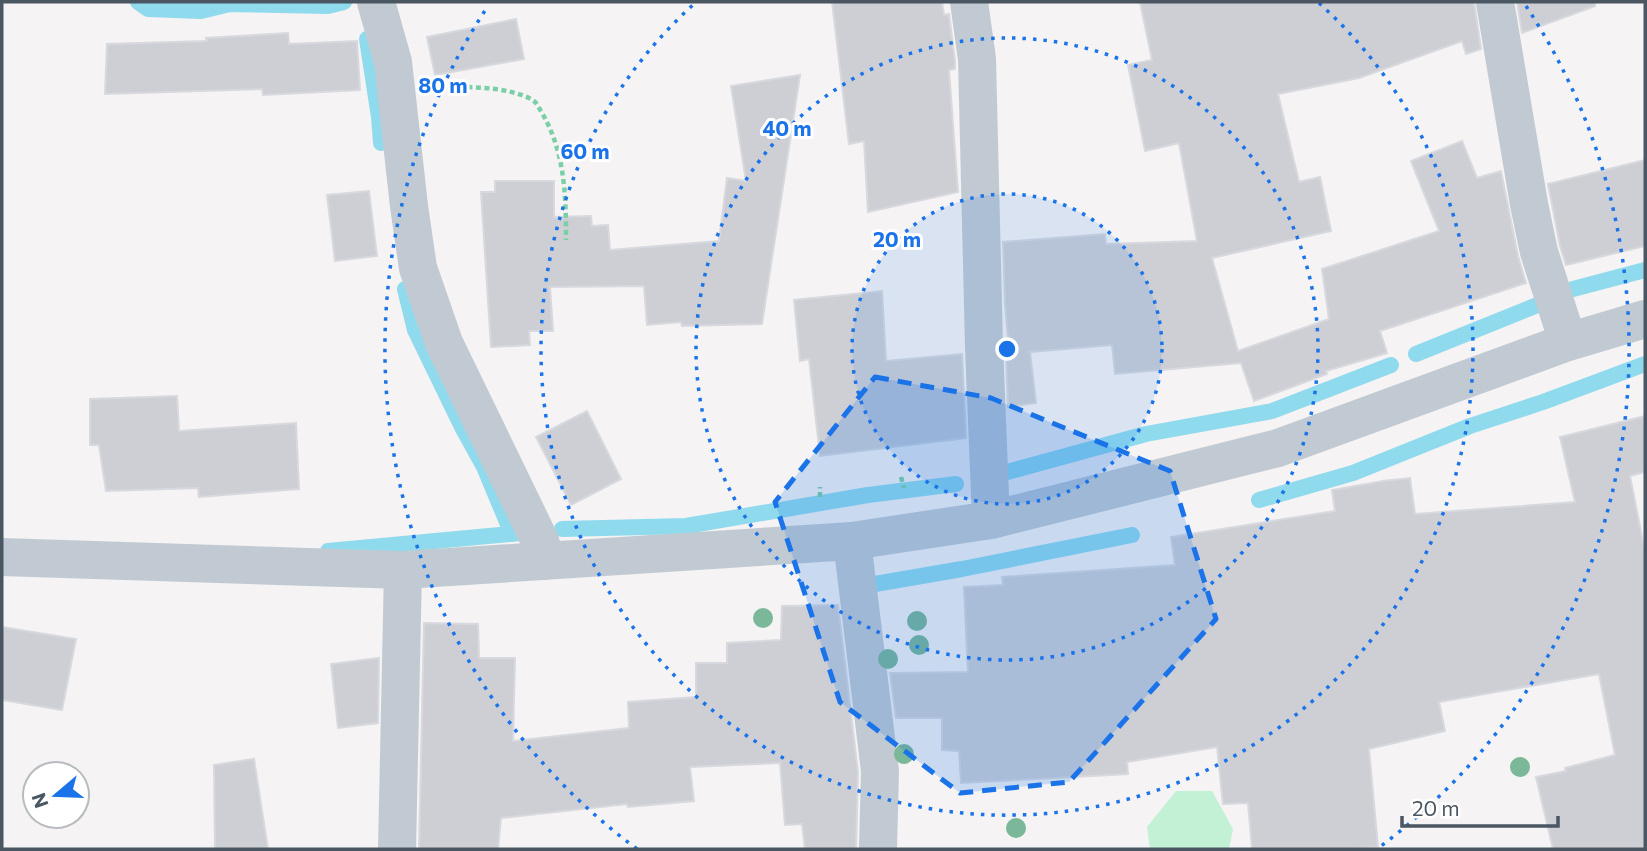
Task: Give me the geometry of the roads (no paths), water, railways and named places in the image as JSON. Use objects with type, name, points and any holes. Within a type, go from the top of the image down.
[{"type":"street","points":[[376,2],[393,62],[418,268],[444,343],[540,541],[546,561]]},
{"type":"street","points":[[969,2],[977,59],[991,520]]},
{"type":"street","points":[[1495,2],[1531,216],[1539,253],[1568,342]]},
{"type":"street","points":[[2,557],[403,570],[852,541],[991,520],[1278,448],[1568,342],[1645,319]]},
{"type":"street","points":[[852,541],[880,771],[878,849]]},
{"type":"street","points":[[397,849],[403,570]]},
{"type":"waterway","points":[[138,2],[148,9],[201,11],[230,4],[328,6],[344,2]]},
{"type":"waterway","points":[[367,39],[381,143]]},
{"type":"waterway","points":[[1573,289],[1645,270]]},
{"type":"waterway","points":[[405,289],[415,330],[484,467],[512,534]]},
{"type":"waterway","points":[[1416,354],[1545,302]]},
{"type":"waterway","points":[[1259,500],[1353,473],[1470,426],[1645,364]]},
{"type":"waterway","points":[[1000,474],[1146,434],[1272,411],[1391,365]]},
{"type":"waterway","points":[[562,529],[686,526],[868,495],[956,484]]},
{"type":"waterway","points":[[328,551],[520,533]]},
{"type":"waterway","points":[[875,584],[1132,535]]}]
